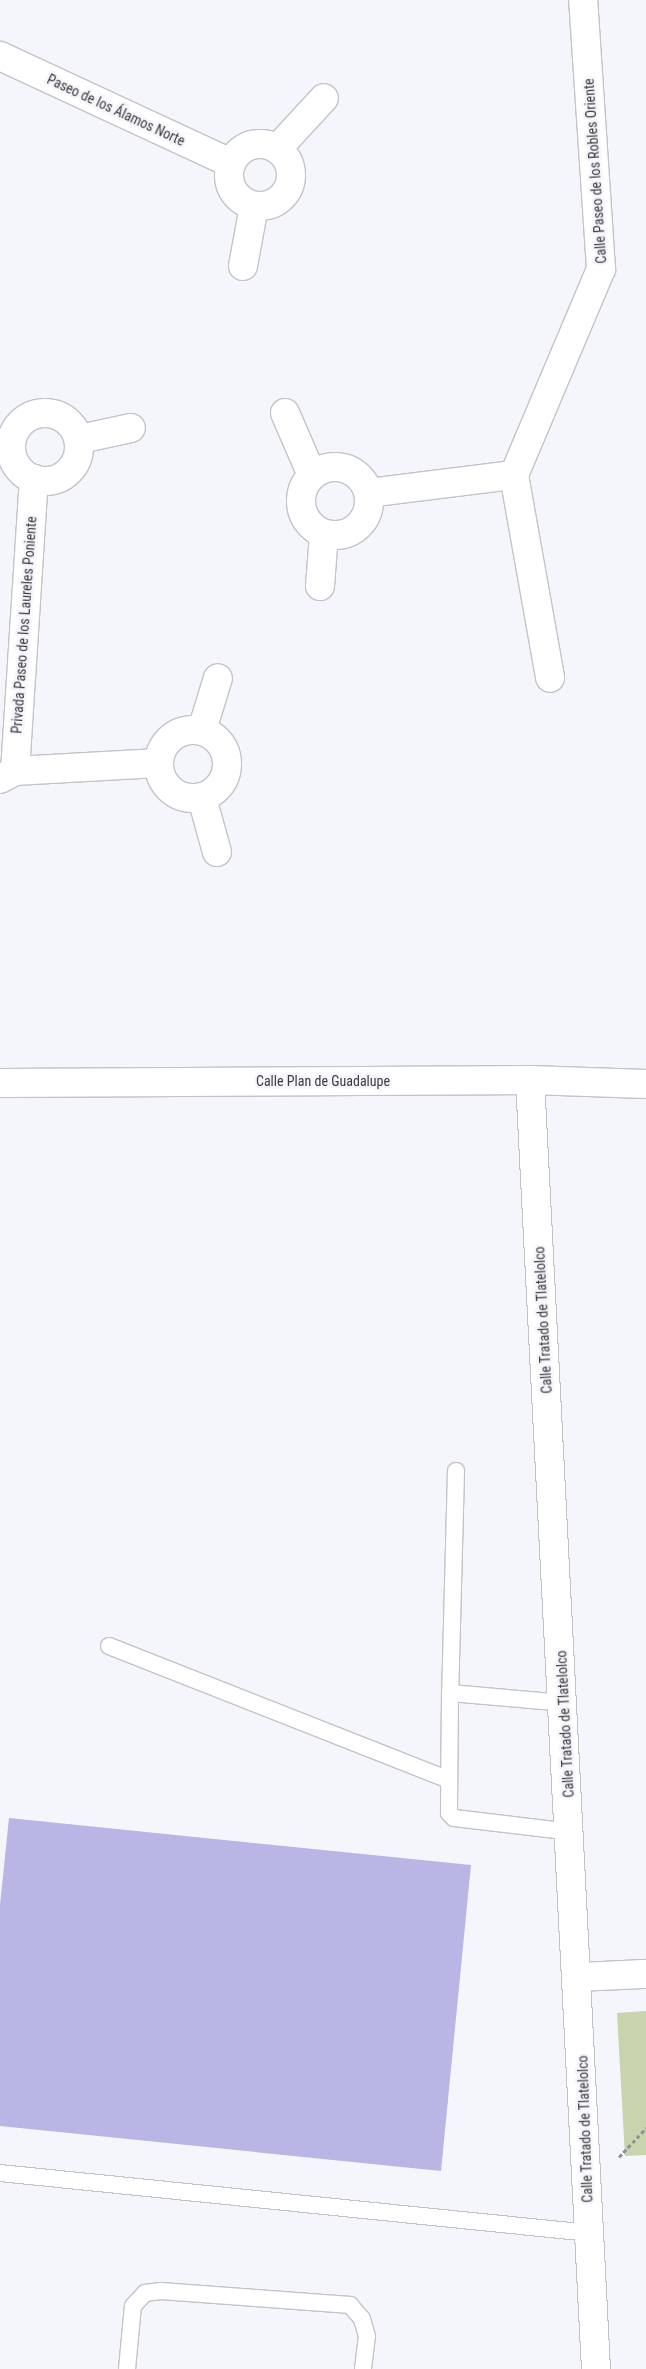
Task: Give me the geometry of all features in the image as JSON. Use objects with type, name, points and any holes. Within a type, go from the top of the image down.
[{"type":"street","name":"Calle Paseo de los Robles Oriente","points":[[514,475],[602,269],[583,0]]},
{"type":"street","name":"Paseo de los Álamos Norte","points":[[0,56],[231,163]]},
{"type":"street","points":[[277,149],[324,98]]},
{"type":"street","points":[[254,144],[277,149],[290,169],[288,187],[277,200],[254,206],[235,192],[229,181],[231,163],[254,144]]},
{"type":"street","points":[[243,266],[254,206]]},
{"type":"street","points":[[44,411],[66,418],[80,439],[77,462],[67,474],[54,481],[34,480],[20,471],[12,456],[6,434],[22,421],[44,411]]},
{"type":"street","points":[[285,413],[312,475]]},
{"type":"street","points":[[80,439],[131,428]]},
{"type":"street","points":[[328,467],[346,467],[361,477],[369,493],[368,512],[358,527],[342,536],[324,534],[312,526],[300,500],[312,475],[328,467]]},
{"type":"street","points":[[369,493],[514,475],[550,678]]},
{"type":"street","name":"Privada Paseo de los Laureles Poniente","points":[[8,775],[34,480]]},
{"type":"street","points":[[320,586],[324,534]]},
{"type":"street","points":[[202,730],[218,678]]},
{"type":"street","points":[[202,730],[214,735],[227,756],[225,779],[202,798],[182,797],[168,788],[158,763],[170,738],[202,730]]},
{"type":"street","points":[[8,775],[158,763]]},
{"type":"street","points":[[202,798],[218,852]]},
{"type":"street","name":"Calle Plan de Guadalupe","points":[[0,1083],[530,1080],[646,1084]]},
{"type":"street","name":"Calle Tratado de Tlatelolco","points":[[530,1080],[579,1977],[596,2369]]},
{"type":"street","points":[[579,1977],[646,1974]]},
{"type":"lane","points":[[456,1471],[449,1813],[454,1818],[571,1832]]},
{"type":"lane","points":[[109,1646],[449,1780]]},
{"type":"lane","points":[[450,1694],[564,1703]]},
{"type":"lane","points":[[0,2172],[590,2232]]},
{"type":"lane","points":[[127,2369],[133,2306],[145,2294],[161,2291],[350,2305],[362,2319],[367,2336],[363,2369]]},
{"type":"green space","points":[[646,2011],[646,2155],[625,2156],[617,2013]]},
{"type":"building","points":[[9,1818],[471,1865],[441,2171],[0,2126],[0,1905]]}]
